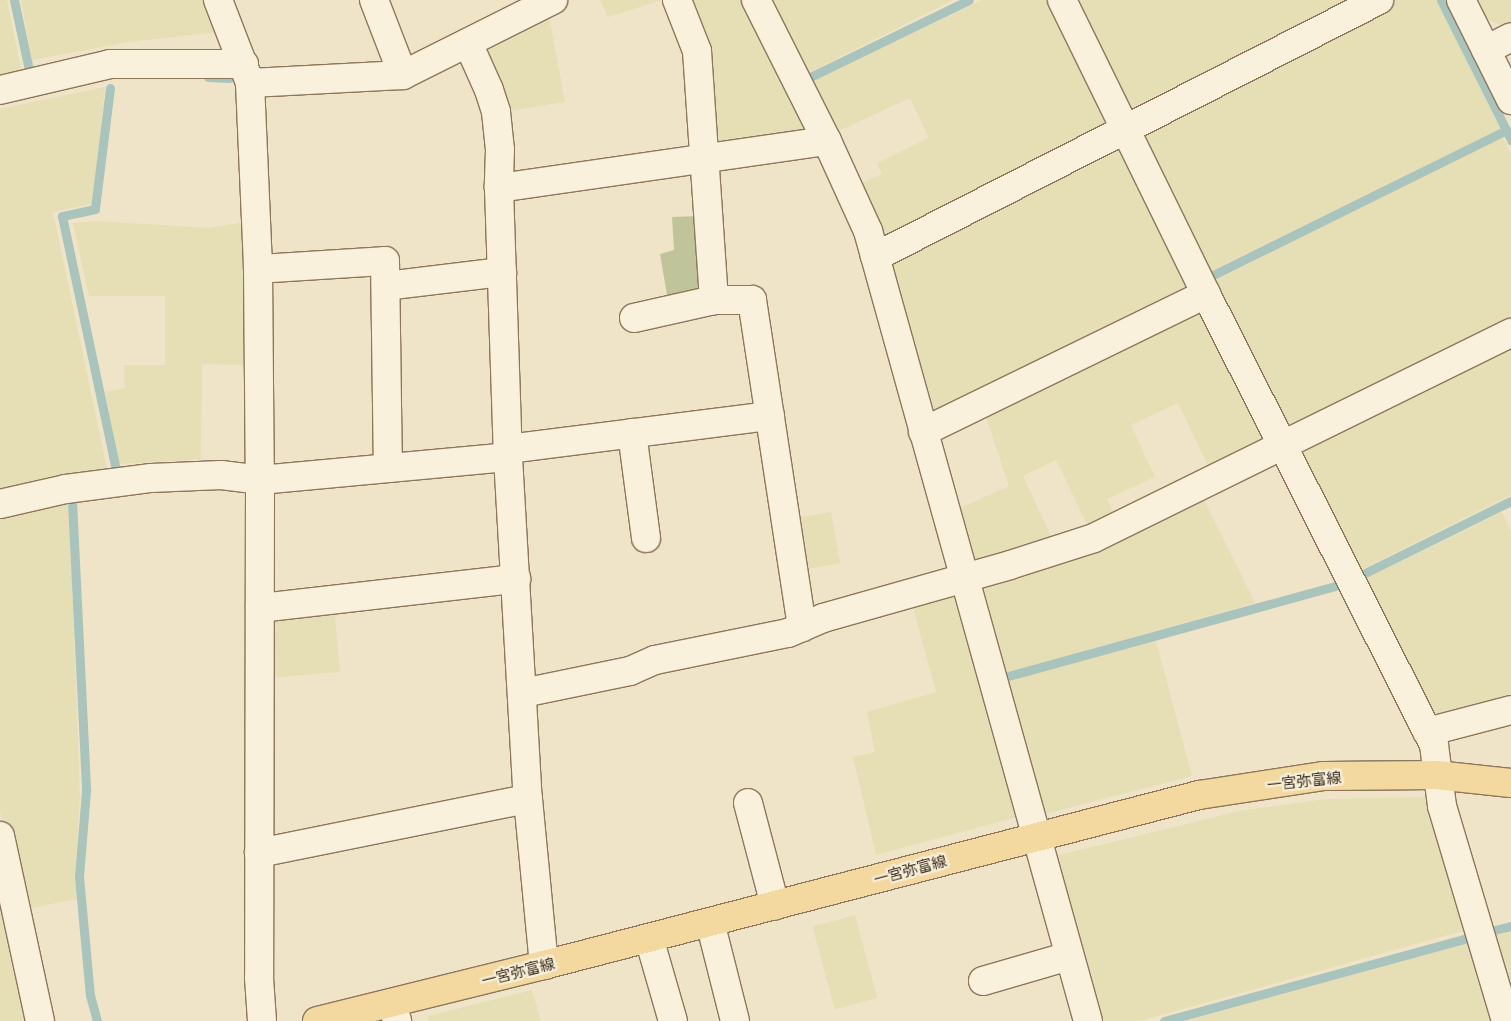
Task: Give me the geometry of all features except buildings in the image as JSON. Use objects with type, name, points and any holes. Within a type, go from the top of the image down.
[{"type":"main road","name":"一宮弥富線","points":[[317,1021],[394,1012],[544,965],[1199,795],[1323,776],[1436,775],[1511,783]]},
{"type":"street","points":[[218,0],[247,74],[258,270],[260,480],[259,978],[262,1021]]},
{"type":"street","points":[[374,0],[403,75]]},
{"type":"street","points":[[0,90],[110,64],[247,74],[403,75],[553,0]]},
{"type":"street","points":[[677,0],[697,51],[714,300]]},
{"type":"street","points":[[756,0],[827,142],[868,231],[963,578],[1088,1021]]},
{"type":"street","points":[[1062,0],[1206,294],[1434,745],[1436,775],[1442,806],[1506,1021]]},
{"type":"street","points":[[875,256],[1125,127],[1379,0]]},
{"type":"street","points":[[1461,0],[1511,100]]},
{"type":"street","points":[[1486,50],[1511,38]]},
{"type":"street","points":[[468,42],[489,90],[496,112],[500,150],[499,188],[508,453],[528,799],[544,965]]},
{"type":"street","points":[[499,188],[827,142]]},
{"type":"street","points":[[258,270],[385,261],[388,468]]},
{"type":"street","points":[[386,286],[502,272]]},
{"type":"street","points":[[923,432],[1206,294]]},
{"type":"street","points":[[634,318],[714,300],[752,300],[802,627]]},
{"type":"street","points":[[523,694],[630,671],[656,660],[788,633],[823,618],[1094,538],[1511,332]]},
{"type":"street","points":[[0,504],[66,489],[151,478],[221,475],[260,480],[388,468],[508,453],[632,433],[770,416]]},
{"type":"street","points":[[632,433],[646,538]]},
{"type":"street","points":[[260,608],[516,579]]},
{"type":"street","points":[[1427,732],[1511,710]]},
{"type":"street","points":[[259,853],[528,799]]},
{"type":"street","points":[[748,803],[775,905]]},
{"type":"street","points":[[0,836],[40,1021]]},
{"type":"street","points":[[710,922],[735,1021]]},
{"type":"street","points":[[649,938],[672,1021]]},
{"type":"street","points":[[983,981],[1069,956]]},
{"type":"shaded area","points":[[0,0],[7,0],[22,74],[0,79]]},
{"type":"shaded area","points":[[21,0],[204,0],[218,32],[128,42],[32,60]]},
{"type":"shaded area","points":[[600,0],[662,0],[608,17]]},
{"type":"shaded area","points":[[684,0],[747,0],[815,133],[710,152]]},
{"type":"shaded area","points":[[762,0],[953,0],[800,77]]},
{"type":"shaded area","points":[[982,0],[1055,0],[1118,124],[888,240],[877,237],[854,187],[882,174],[877,163],[929,138],[910,98],[830,135],[804,85]]},
{"type":"shaded area","points":[[1067,0],[1361,0],[1126,120]]},
{"type":"shaded area","points":[[1395,0],[1437,0],[1500,129],[1203,275],[1131,130]]},
{"type":"shaded area","points":[[1476,0],[1511,0],[1511,30],[1485,18]]},
{"type":"shaded area","points":[[549,16],[565,102],[504,112],[485,59],[486,47]]},
{"type":"shaded area","points":[[105,87],[93,204],[53,212],[107,469],[0,493],[0,109]]},
{"type":"shaded area","points":[[1121,135],[1195,282],[926,414],[884,258]]},
{"type":"shaded area","points":[[1503,137],[1511,153],[1511,324],[1284,438],[1208,284]]},
{"type":"shaded area","points":[[97,221],[209,228],[244,222],[246,365],[202,364],[201,459],[119,464],[105,392],[125,388],[124,365],[165,365],[165,296],[89,296],[73,223]]},
{"type":"shaded area","points":[[1203,301],[1274,444],[1212,474],[1178,403],[1131,425],[1155,477],[1107,499],[1117,522],[1092,534],[1056,460],[1023,476],[1056,547],[971,568],[953,511],[1009,486],[983,408]]},
{"type":"shaded area","points":[[1511,340],[1511,495],[1352,574],[1290,449]]},
{"type":"shaded area","points":[[1200,492],[1255,603],[997,675],[975,589]]},
{"type":"shaded area","points":[[69,497],[80,796],[75,878],[77,899],[21,910],[0,811],[0,515]]},
{"type":"shaded area","points":[[831,512],[840,563],[798,571],[789,519]]},
{"type":"shaded area","points":[[1502,512],[1511,532],[1511,705],[1429,727],[1357,583]]},
{"type":"shaded area","points":[[957,588],[1021,816],[876,855],[853,757],[875,752],[867,712],[936,692],[911,600]]},
{"type":"shaded area","points":[[334,605],[340,672],[271,678],[277,610]]},
{"type":"shaded area","points":[[1156,641],[1192,776],[1045,814],[1036,809],[999,681]]},
{"type":"shaded area","points":[[1434,797],[1473,928],[1140,1021],[1095,1021],[1047,858],[1239,811],[1325,799]]},
{"type":"shaded area","points":[[0,859],[36,1021],[0,1021]]},
{"type":"shaded area","points":[[855,915],[877,998],[835,1009],[812,926]]},
{"type":"shaded area","points":[[1511,932],[1511,1021],[1487,939]]},
{"type":"shaded area","points":[[1477,940],[1500,1021],[1183,1021]]},
{"type":"shaded area","points":[[532,990],[541,1021],[429,1021],[428,1016]]},
{"type":"green space","points":[[701,216],[705,299],[669,307],[660,254],[674,250],[672,217]]},
{"type":"waterway","points":[[14,0],[29,70]]},
{"type":"waterway","points":[[806,79],[969,0]]},
{"type":"waterway","points":[[1441,0],[1511,140]]},
{"type":"waterway","points":[[208,77],[229,78]]},
{"type":"waterway","points":[[110,88],[95,209],[62,216],[115,466]]},
{"type":"waterway","points":[[1207,278],[1506,130]]},
{"type":"waterway","points":[[72,501],[86,791],[79,877],[90,995],[97,1021]]},
{"type":"waterway","points":[[1359,576],[1511,501]]},
{"type":"waterway","points":[[1001,678],[1343,584]]},
{"type":"waterway","points":[[1491,931],[1511,926]]},
{"type":"waterway","points":[[1164,1021],[1474,936]]}]
